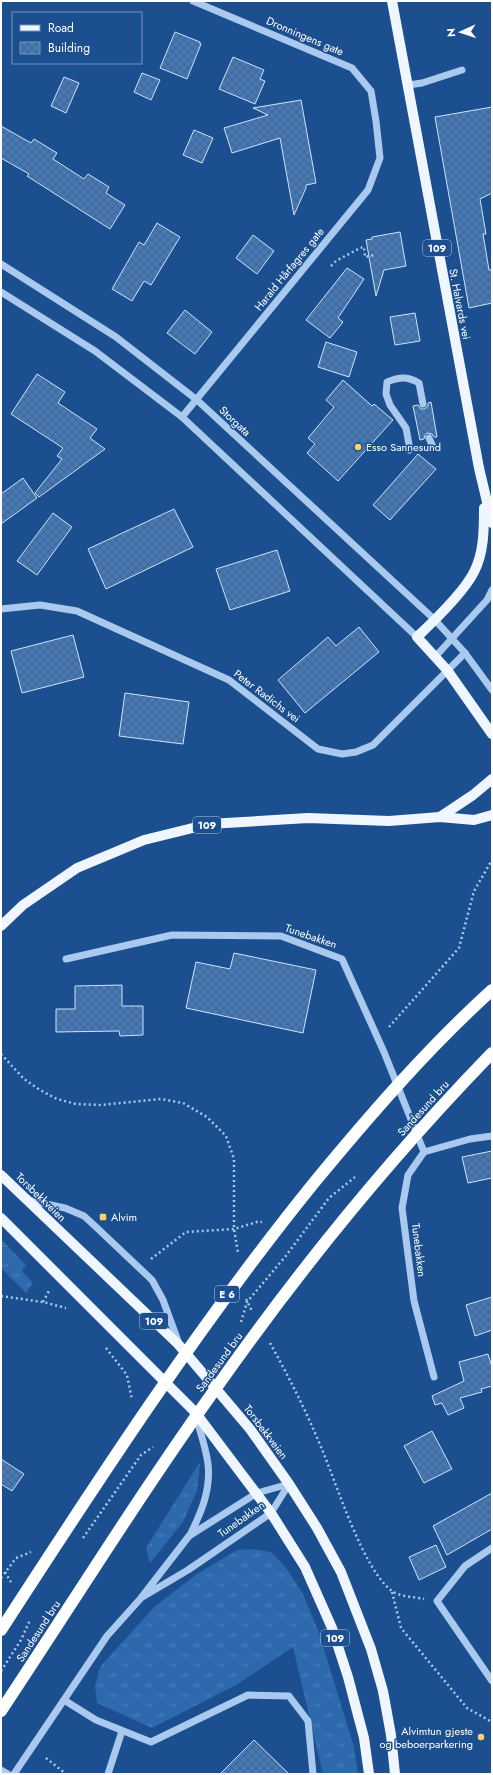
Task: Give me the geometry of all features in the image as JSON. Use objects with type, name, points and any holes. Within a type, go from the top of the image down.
[{"type":"highway","name":"E 6","points":[[1,1630],[132,1428],[237,1280],[364,1122],[423,1058],[492,990]]},
{"type":"highway","name":"Sandesund bru","points":[[1,1711],[167,1459],[220,1381],[272,1311],[317,1251],[368,1189],[445,1102],[492,1053]]},
{"type":"main road","name":"St. Halvards vei","points":[[392,1],[484,494],[492,523]]},
{"type":"main road","name":"St. Halvards vei","points":[[417,637],[468,582],[475,571],[481,553],[484,531],[484,494]]},
{"type":"main road","points":[[417,637],[447,670],[492,734]]},
{"type":"main road","name":"109","points":[[440,817],[473,795],[492,779]]},
{"type":"main road","name":"109","points":[[1,926],[23,905],[77,868],[144,840],[209,824],[308,818],[389,821],[440,817],[474,820],[492,815]]},
{"type":"main road","name":"Torsbekkveien","points":[[1,1174],[26,1200],[178,1344],[250,1428],[289,1484],[317,1528],[341,1572],[371,1649],[383,1691],[391,1735],[395,1774]]},
{"type":"main road","name":"109","points":[[1,1218],[195,1412],[271,1513],[305,1567],[332,1628],[348,1677],[364,1738],[369,1774]]},
{"type":"street","name":"Dronningens gate","points":[[193,1],[352,68],[370,91],[376,121]]},
{"type":"street","points":[[408,85],[422,83],[462,70]]},
{"type":"street","name":"Harald Hårfagres gate","points":[[182,417],[368,190],[380,158],[376,121]]},
{"type":"street","name":"Storgata","points":[[1,264],[116,337],[197,400],[434,620]]},
{"type":"street","points":[[1,292],[95,351],[182,417],[417,637]]},
{"type":"street","points":[[410,450],[406,428],[390,405],[386,394],[387,382],[409,377],[419,383],[423,404]]},
{"type":"street","points":[[429,438],[433,447]]},
{"type":"street","points":[[435,657],[487,600],[492,590]]},
{"type":"street","name":"Peter Radichs vei","points":[[1,609],[40,605],[77,611],[229,680],[318,749],[342,754],[356,752],[373,745],[465,653]]},
{"type":"street","points":[[434,620],[465,653],[492,690]]},
{"type":"street","name":"Tunebakken","points":[[66,959],[172,935],[281,936],[342,959],[378,1040],[424,1152],[408,1175],[402,1208],[414,1301],[434,1377]]},
{"type":"street","points":[[424,1152],[492,1136]]},
{"type":"street","points":[[26,1200],[64,1208],[84,1216],[152,1280],[163,1300],[178,1344]]},
{"type":"street","name":"Tunebakken","points":[[14,1774],[107,1636],[141,1598],[189,1536],[200,1514],[208,1488],[208,1464],[195,1412]]},
{"type":"street","name":"Tunebakken","points":[[189,1536],[257,1493],[289,1484]]},
{"type":"street","name":"Tunebakken","points":[[141,1598],[188,1570],[271,1513],[289,1484]]},
{"type":"street","points":[[492,1548],[465,1566],[437,1601],[492,1681]]},
{"type":"street","points":[[64,1700],[96,1720],[151,1742],[248,1695],[289,1696],[308,1721],[313,1774]]},
{"type":"street","points":[[108,1774],[122,1730]]},
{"type":"street","points":[[1,1770],[8,1774]]},
{"type":"path","points":[[331,266],[360,248],[364,248],[365,257],[374,255]]},
{"type":"path","points":[[378,1040],[459,948],[474,891],[492,860]]},
{"type":"path","points":[[148,1262],[186,1232],[234,1228]]},
{"type":"path","points":[[44,1302],[50,1290]]},
{"type":"path","points":[[1,1296],[64,1306],[70,1312]]},
{"type":"path","points":[[104,1346],[127,1376],[132,1402]]},
{"type":"path","points":[[140,1448],[141,1455]]},
{"type":"path","points":[[392,1591],[401,1628],[467,1708],[492,1722]]},
{"type":"path","points":[[1,1671],[20,1640]]},
{"type":"path","points":[[46,1758],[66,1774]]},
{"type":"green space","points":[[1,1239],[26,1265],[22,1271],[33,1283],[26,1293],[1,1268]]},
{"type":"green space","points":[[200,1462],[197,1491],[183,1522],[150,1563],[146,1548]]},
{"type":"green space","points":[[252,1549],[271,1552],[286,1568],[302,1592],[318,1630],[354,1747],[358,1774],[323,1774],[293,1647],[236,1685],[152,1728],[97,1703],[95,1686],[100,1667],[154,1607],[197,1574],[237,1550]]},
{"type":"building","points":[[175,32],[200,42],[201,44],[187,79],[160,68]]},
{"type":"building","points":[[233,57],[264,70],[260,79],[265,81],[255,104],[219,89]]},
{"type":"building","points":[[142,73],[160,80],[151,100],[134,92]]},
{"type":"building","points":[[64,77],[79,83],[66,113],[51,106]]},
{"type":"building","points":[[301,100],[316,183],[306,185],[294,215],[280,138],[232,153],[224,128],[268,115],[253,108]]},
{"type":"building","points":[[492,107],[492,193],[480,199],[486,234],[483,234],[489,270],[492,270],[492,303],[469,308],[435,117]]},
{"type":"building","points":[[1,126],[31,143],[34,139],[57,153],[53,159],[84,179],[88,174],[109,187],[106,193],[125,205],[110,229],[27,176],[29,174],[1,158]]},
{"type":"building","points":[[194,130],[213,138],[202,163],[183,155]]},
{"type":"building","points":[[157,223],[180,237],[151,285],[144,281],[132,301],[112,289],[139,242],[144,245]]},
{"type":"building","points":[[400,232],[406,266],[384,270],[376,296],[366,240],[372,239],[372,237]]},
{"type":"building","points":[[253,235],[274,251],[257,274],[236,258]]},
{"type":"building","points":[[347,268],[364,279],[338,318],[343,322],[330,338],[306,320]]},
{"type":"building","points":[[185,310],[212,332],[195,354],[167,333]]},
{"type":"building","points":[[415,313],[420,341],[395,345],[390,317]]},
{"type":"building","points":[[326,342],[357,352],[349,377],[318,367]]},
{"type":"building","points":[[37,374],[65,392],[58,403],[97,429],[90,438],[105,449],[39,497],[35,493],[62,459],[57,456],[63,448],[11,414]]},
{"type":"building","points":[[343,380],[372,406],[374,404],[393,420],[338,481],[307,453],[315,444],[308,438],[334,407],[326,400]]},
{"type":"building","points":[[431,402],[437,437],[427,433],[424,439],[420,440],[413,406],[418,405],[421,409],[424,409],[428,406],[428,403]]},
{"type":"building","points":[[418,454],[436,469],[390,520],[373,505]]},
{"type":"building","points":[[23,478],[37,498],[1,524],[1,494]]},
{"type":"building","points":[[174,509],[193,547],[106,589],[88,549]]},
{"type":"building","points":[[53,513],[72,527],[37,575],[17,561]]},
{"type":"building","points":[[277,550],[290,591],[230,610],[216,569]]},
{"type":"building","points":[[359,627],[379,652],[305,713],[278,680],[328,637],[336,646]]},
{"type":"building","points":[[73,635],[84,677],[22,693],[11,651]]},
{"type":"building","points":[[125,693],[189,702],[183,744],[119,736]]},
{"type":"building","points":[[234,953],[316,970],[303,1033],[186,1008],[196,962],[230,969]]},
{"type":"building","points":[[122,985],[122,1006],[143,1006],[143,1035],[120,1036],[119,1031],[56,1032],[56,1009],[75,1009],[75,986]]},
{"type":"building","points":[[492,1151],[492,1178],[468,1183],[462,1157]]},
{"type":"building","points":[[492,1297],[492,1330],[475,1336],[466,1305]]},
{"type":"building","points":[[488,1354],[492,1367],[492,1386],[481,1389],[482,1392],[460,1398],[464,1408],[448,1415],[442,1403],[435,1405],[432,1396],[464,1381],[459,1362]]},
{"type":"building","points":[[432,1431],[452,1469],[424,1483],[404,1446]]},
{"type":"building","points":[[1,1459],[24,1474],[12,1491],[1,1484]]},
{"type":"building","points":[[492,1493],[492,1529],[447,1555],[433,1526]]},
{"type":"building","points":[[436,1545],[446,1567],[419,1580],[409,1557]]},
{"type":"building","points":[[254,1740],[289,1774],[220,1774]]},
{"type":"place","name":"Esso Sannesund","points":[[358,447]]},
{"type":"place","name":"Alvim","points":[[103,1217]]},
{"type":"place","name":"Alvimtun gjeste og beboerparkering","points":[[481,1737]]}]
